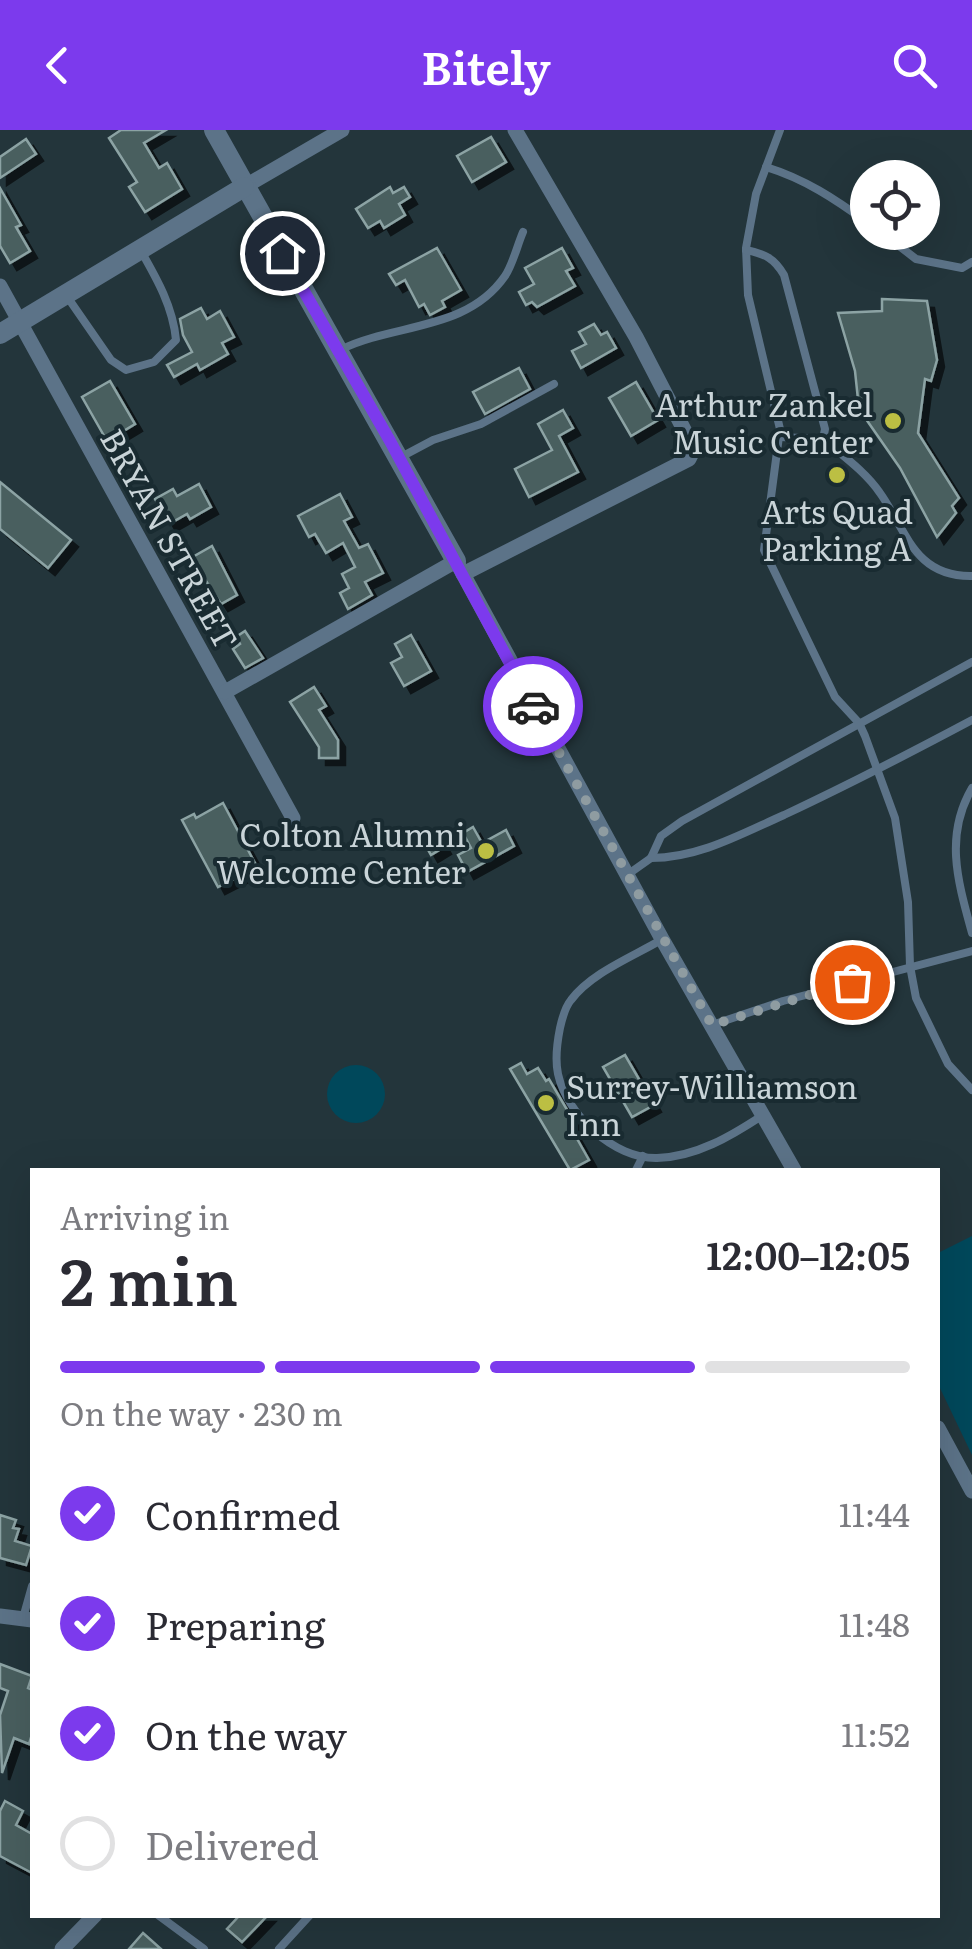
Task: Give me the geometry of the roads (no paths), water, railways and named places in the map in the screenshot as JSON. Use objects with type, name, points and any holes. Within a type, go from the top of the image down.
[{"type":"street","points":[[214,130],[793,1168]]},
{"type":"street","points":[[0,334],[342,130]]},
{"type":"street","points":[[225,692],[460,568],[689,458],[694,449],[645,353],[515,130]]},
{"type":"street","name":"BRYAN STREET","points":[[0,286],[292,818]]},
{"type":"street","points":[[940,1432],[972,1491]]},
{"type":"street","points":[[0,1616],[28,1619]]},
{"type":"street","points":[[62,1949],[92,1918]]},
{"type":"lane","points":[[780,130],[756,194],[746,250],[748,294],[780,429],[764,550],[836,697],[859,723],[878,770],[895,818],[908,902],[910,966],[916,998],[948,1064],[972,1090]]},
{"type":"lane","points":[[766,167],[795,176],[850,210]]},
{"type":"lane","points":[[338,351],[355,343],[423,327],[480,301],[505,276],[523,232]]},
{"type":"lane","points":[[746,250],[777,262],[784,274],[825,429],[823,439]]},
{"type":"lane","points":[[904,250],[916,259],[944,267],[962,268],[972,262]]},
{"type":"lane","points":[[66,294],[112,360],[126,370],[154,362],[176,340],[175,324],[141,251]]},
{"type":"lane","points":[[399,458],[434,440],[481,424],[554,384]]},
{"type":"lane","points":[[780,438],[823,439],[880,491],[913,550],[930,566],[956,576],[972,576]]},
{"type":"lane","points":[[627,875],[652,858],[661,836],[682,821],[972,662]]},
{"type":"lane","points":[[652,858],[678,858],[727,841],[878,770],[972,720]]},
{"type":"lane","points":[[972,788],[956,822],[954,849],[958,882],[972,933]]},
{"type":"lane","points":[[662,939],[593,980],[570,1000],[557,1043],[563,1089],[594,1135],[626,1153],[643,1156],[674,1156],[706,1146],[763,1115]]},
{"type":"lane","points":[[712,1025],[783,1001],[972,950]]},
{"type":"lane","points":[[637,1168],[643,1156]]},
{"type":"lane","points":[[674,1156],[676,1168]]},
{"type":"lane","points":[[162,1918],[204,1949]]},
{"type":"lane","points":[[279,1949],[307,1918]]},
{"type":"place","name":"Arthur Zankel Music Center","points":[[893,421]]},
{"type":"place","name":"Arts Quad Parking A","points":[[837,475]]},
{"type":"place","name":"Colton Alumni Welcome Center","points":[[486,851]]},
{"type":"place","name":"Surrey-Williamson Inn","points":[[546,1103]]}]
